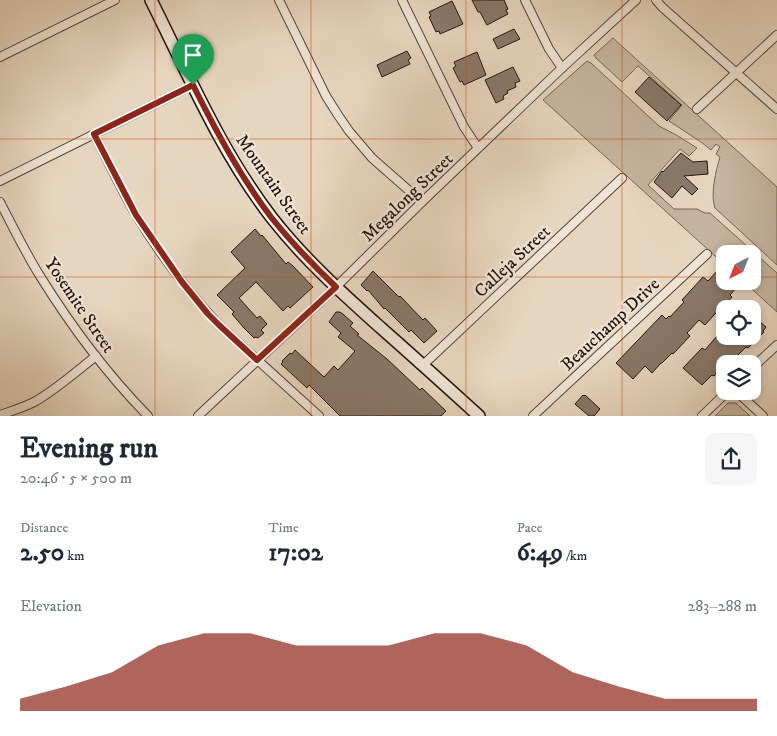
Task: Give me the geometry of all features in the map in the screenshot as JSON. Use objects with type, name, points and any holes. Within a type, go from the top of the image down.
[{"type":"street","points":[[0,57],[115,0]]},
{"type":"street","name":"Mountain Street","points":[[152,0],[220,137],[258,198],[293,243],[336,287],[479,416]]},
{"type":"street","points":[[279,0],[326,96],[338,115],[372,158],[422,202]]},
{"type":"street","points":[[402,0],[464,127],[478,148]]},
{"type":"street","points":[[525,0],[549,49],[562,68]]},
{"type":"street","name":"Megalong Street","points":[[198,416],[336,287],[562,68],[636,0]]},
{"type":"street","points":[[656,0],[777,109]]},
{"type":"street","points":[[697,109],[777,35]]},
{"type":"street","points":[[0,180],[193,85]]},
{"type":"street","points":[[94,134],[136,215],[182,282],[219,325],[319,416]]},
{"type":"street","name":"Calleja Street","points":[[423,365],[622,178]]},
{"type":"street","name":"Yosemite Street","points":[[0,202],[40,276],[80,335],[127,394],[148,416]]},
{"type":"street","name":"Beauchamp Drive","points":[[533,416],[707,254]]},
{"type":"street","points":[[761,360],[777,345]]},
{"type":"street","points":[[0,415],[36,401],[96,356]]},
{"type":"street","points":[[702,416],[719,400]]},
{"type":"street","points":[[746,400],[763,416]]},
{"type":"shaded area","points":[[613,38],[777,187],[777,265],[761,250],[761,245],[755,245],[715,208],[713,190],[720,157],[716,154],[720,147],[716,144],[711,150],[669,121],[682,105],[638,66],[622,82],[594,55]]},
{"type":"shaded area","points":[[587,61],[591,63],[659,126],[697,148],[689,156],[680,149],[648,185],[674,209],[697,209],[710,213],[746,245],[716,245],[716,257],[543,100]]},
{"type":"shaded area","points":[[761,259],[777,273],[777,312],[753,290],[761,290]]},
{"type":"shaded area","points":[[728,403],[736,403],[750,416],[715,416]]},
{"type":"building","points":[[472,0],[504,0],[508,14],[487,25]]},
{"type":"building","points":[[452,1],[463,24],[440,34],[439,31],[436,32],[429,17],[431,16],[429,12]]},
{"type":"building","points":[[514,29],[520,39],[498,49],[493,39]]},
{"type":"building","points":[[407,51],[411,58],[408,60],[410,64],[382,77],[377,65]]},
{"type":"building","points":[[477,52],[486,75],[464,85],[462,81],[460,82],[453,68],[456,66],[454,62]]},
{"type":"building","points":[[513,67],[520,81],[515,83],[516,87],[507,91],[508,93],[503,96],[504,99],[496,103],[485,80]]},
{"type":"building","points":[[649,77],[681,105],[667,121],[635,92]]},
{"type":"building","points":[[681,153],[693,162],[707,161],[708,174],[684,176],[698,189],[692,195],[682,186],[672,198],[654,182],[662,171]]},
{"type":"building","points":[[255,229],[286,264],[288,262],[293,266],[313,287],[290,308],[288,306],[283,311],[256,282],[239,298],[257,318],[260,316],[267,324],[261,330],[264,333],[258,338],[254,338],[244,328],[232,314],[234,312],[217,295],[245,268],[231,252]]},
{"type":"building","points":[[373,271],[423,320],[425,318],[437,331],[424,343],[384,309],[368,290],[361,285]]},
{"type":"building","points":[[716,272],[716,290],[734,290],[730,295],[732,297],[729,300],[716,300],[716,313],[705,325],[699,320],[687,333],[690,336],[652,373],[645,366],[633,379],[616,363],[662,315],[666,319],[670,317],[684,302],[682,300],[703,277],[708,281]]},
{"type":"building","points":[[336,312],[340,312],[353,323],[350,326],[359,334],[357,335],[387,359],[420,390],[422,388],[446,411],[441,416],[340,416],[309,385],[307,388],[281,364],[282,361],[295,350],[324,377],[334,366],[338,370],[355,351],[338,337],[341,333],[329,322]]},
{"type":"building","points":[[761,323],[766,327],[761,335]]},
{"type":"building","points":[[716,337],[716,345],[751,345],[738,355],[716,355],[716,374],[702,385],[683,368],[702,348],[705,350]]},
{"type":"building","points":[[583,395],[600,409],[594,416],[589,416],[575,404]]},
{"type":"route","points":[[193,85],[220,137],[253,191],[293,243],[336,287],[257,360],[208,314],[182,282],[136,215],[94,134],[193,85]]}]
